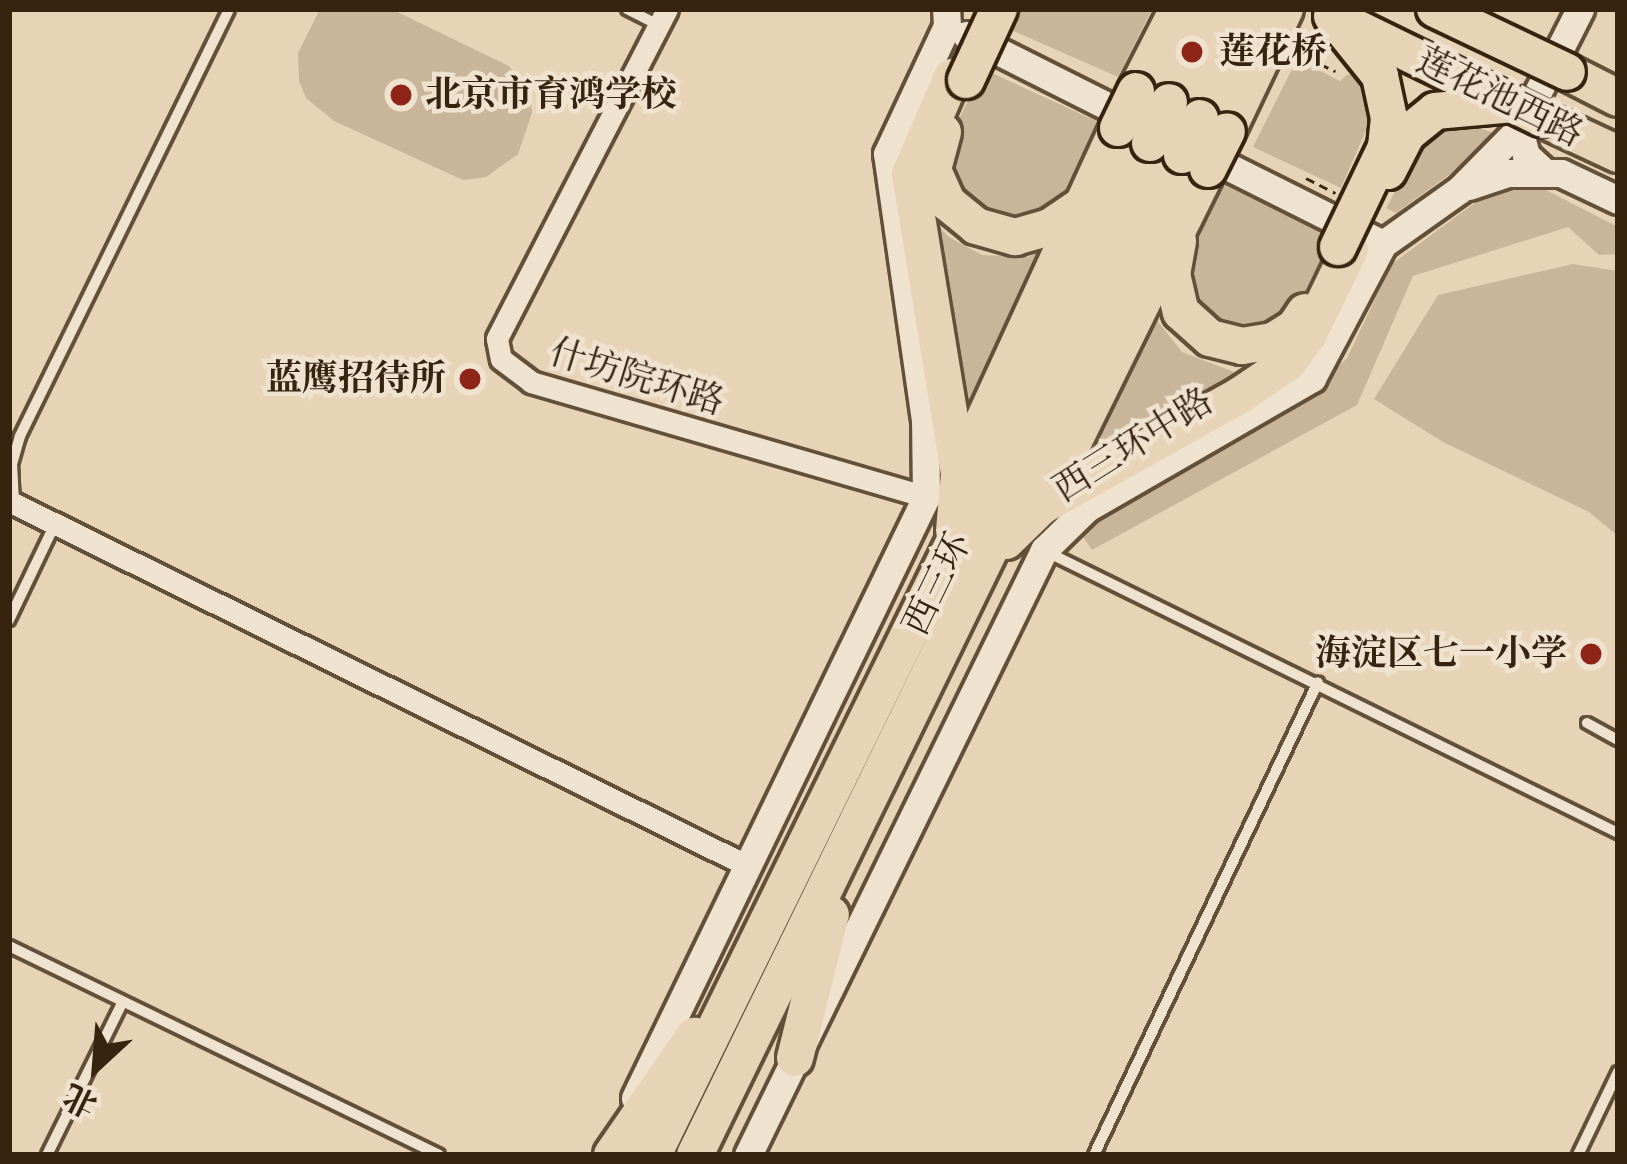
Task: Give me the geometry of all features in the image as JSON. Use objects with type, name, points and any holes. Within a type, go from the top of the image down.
[{"type":"highway","points":[[984,9],[933,170],[948,203],[976,226],[1016,237],[1049,227],[1164,149],[1183,110],[1215,9]]},
{"type":"highway","points":[[1000,9],[910,174],[969,556],[1042,506],[1239,396],[1289,362],[1310,334],[1357,247],[1407,134],[1435,110],[1525,117]]},
{"type":"highway","points":[[1178,9],[1183,110]]},
{"type":"highway","points":[[1253,9],[1183,110],[1164,149],[1182,220],[1172,274],[1181,312],[1210,338],[1242,346],[1273,341],[1295,327],[1357,247],[1386,146],[1389,118],[1380,76],[1325,12]]},
{"type":"highway","points":[[1183,110],[1285,9]]},
{"type":"highway","name":"莲花池西路","points":[[1435,9],[1618,98]]},
{"type":"highway","name":"莲花池西路","points":[[1325,12],[1525,117],[1618,154]]},
{"type":"highway","name":"西三环","points":[[653,1155],[969,556],[1164,149]]},
{"type":"highway","points":[[958,474],[1084,204]]},
{"type":"highway","points":[[1042,506],[1182,220]]},
{"type":"highway","name":"西三环","points":[[695,1155],[848,847],[969,556]]},
{"type":"highway","points":[[795,1058],[848,847]]},
{"type":"highway","points":[[610,1155],[758,951]]},
{"type":"street","name":"西三环中路","points":[[748,1155],[1044,550],[1088,508],[1312,378],[1357,247],[1459,190],[1525,117],[1580,9]]},
{"type":"street","name":"什坊院环路","points":[[663,17],[497,339],[501,359],[532,382],[926,497]]},
{"type":"street","points":[[610,1155],[926,497],[926,420],[887,154],[946,17],[1357,247]]},
{"type":"street","points":[[1525,117],[1526,155],[1545,173]]},
{"type":"street","name":"莲花池西路","points":[[1459,190],[1508,173],[1561,173],[1618,200]]},
{"type":"street","points":[[12,502],[748,866]]},
{"type":"lane","points":[[12,502],[12,464],[20,436],[229,9]]},
{"type":"lane","points":[[627,9],[663,17]]},
{"type":"lane","points":[[9,620],[55,524]]},
{"type":"lane","points":[[1044,550],[1618,833]]},
{"type":"lane","points":[[1094,1155],[1318,682]]},
{"type":"lane","points":[[1587,723],[1618,740]]},
{"type":"lane","points":[[9,946],[439,1155]]},
{"type":"lane","points":[[46,1155],[122,1003]]},
{"type":"lane","points":[[1578,1155],[1618,1072]]},
{"type":"path","points":[[1291,50],[1335,71]]},
{"type":"path","points":[[1300,176],[1338,194]]},
{"type":"shaded area","points":[[320,9],[391,9],[509,66],[530,93],[532,113],[518,154],[486,177],[463,180],[334,121],[306,98],[299,81],[298,53]]},
{"type":"shaded area","points":[[1019,9],[1152,9],[1118,77],[1009,29]]},
{"type":"shaded area","points":[[1297,59],[1340,81],[1348,74],[1360,80],[1365,92],[1371,119],[1341,188],[1253,147]]},
{"type":"shaded area","points":[[983,69],[1103,124],[1069,195],[1025,221],[993,219],[958,197],[943,153]]},
{"type":"shaded area","points":[[1458,121],[1503,136],[1396,213],[1386,208],[1417,152]]},
{"type":"shaded area","points":[[1225,182],[1332,237],[1291,319],[1241,335],[1197,317],[1185,257]]},
{"type":"shaded area","points":[[1542,188],[1618,227],[1618,254],[1599,255],[1568,227],[1413,276],[1357,405],[1092,550],[1081,534],[1088,520],[1319,386],[1347,358],[1392,264],[1492,190]]},
{"type":"shaded area","points":[[930,218],[949,237],[982,255],[1028,257],[1045,250],[965,423]]},
{"type":"shaded area","points":[[1573,264],[1618,271],[1618,536],[1589,512],[1443,442],[1374,399],[1438,295]]},
{"type":"shaded area","points":[[1152,314],[1182,352],[1245,376],[1074,474]]},
{"type":"place","name":"莲花桥","points":[[1192,52]]},
{"type":"place","name":"北京市育鸿学校","points":[[401,95]]},
{"type":"place","name":"蓝鹰招待所","points":[[470,379]]},
{"type":"place","name":"海淀区七一小学","points":[[1591,654]]}]
